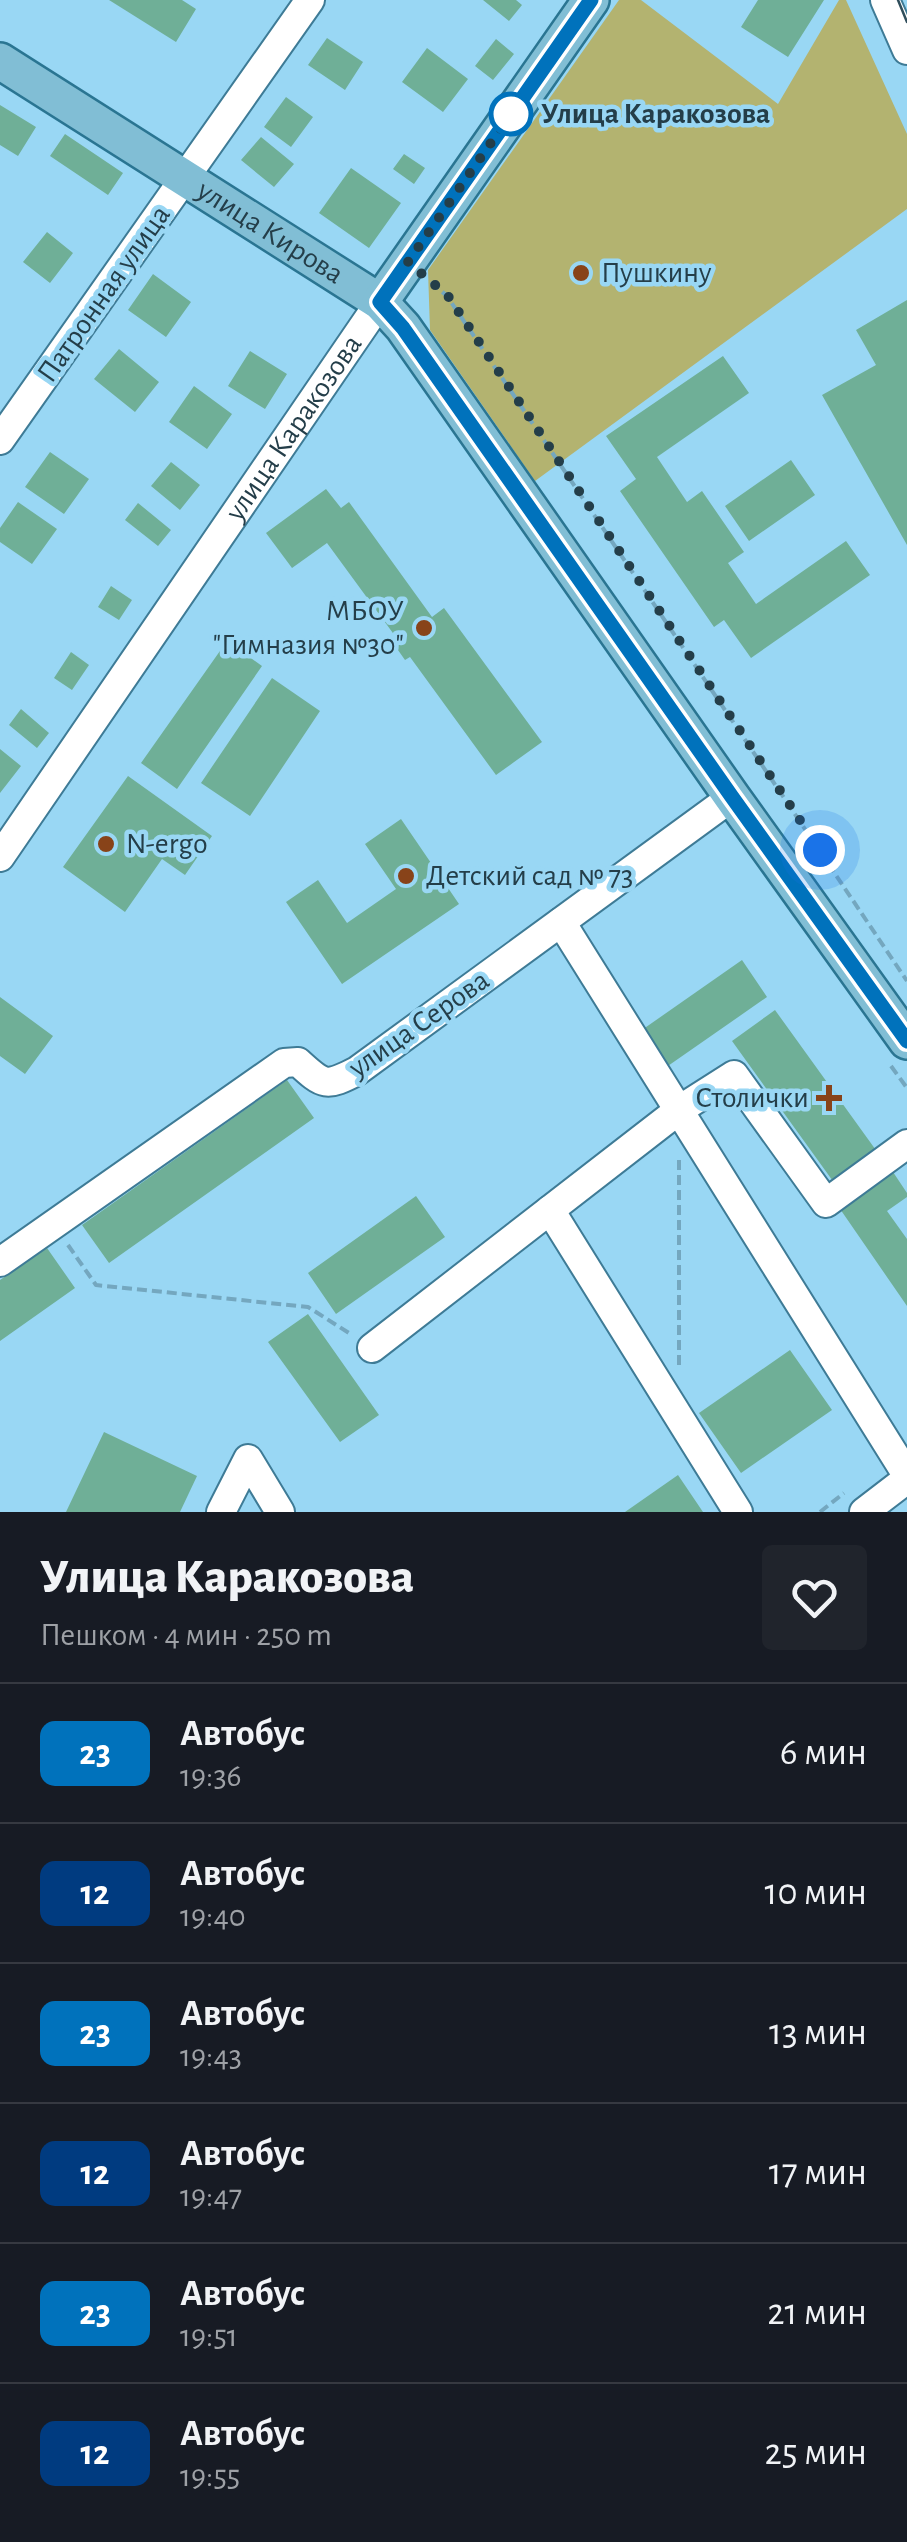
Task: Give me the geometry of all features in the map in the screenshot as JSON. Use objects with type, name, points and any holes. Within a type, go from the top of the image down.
[{"type":"main road","name":"улица Каракозова","points":[[380,302],[591,0]]},
{"type":"main road","name":"улица Кирова","points":[[0,60],[380,302],[403,328],[732,797],[895,1049]]},
{"type":"street","name":"Патронная улица","points":[[0,440],[310,0]]},
{"type":"street","points":[[885,0],[907,50]]},
{"type":"street","name":"улица Каракозова","points":[[0,856],[380,302]]},
{"type":"street","name":"улица Серова","points":[[0,1262],[284,1063],[298,1062],[318,1080],[334,1083],[357,1071],[732,797]]},
{"type":"street","points":[[561,922],[907,1477],[864,1512]]},
{"type":"street","points":[[372,1348],[679,1110],[734,1075],[826,1203],[907,1144]]},
{"type":"street","points":[[550,1210],[738,1512]]},
{"type":"street","points":[[222,1512],[248,1459],[280,1512]]},
{"type":"path","points":[[408,262],[448,296],[907,981]]},
{"type":"path","points":[[895,1049],[907,1088]]},
{"type":"path","points":[[679,1110],[680,1418]]},
{"type":"path","points":[[54,1225],[96,1285],[308,1307],[372,1348]]},
{"type":"shaded area","points":[[619,0],[641,0],[778,104],[839,0],[846,0],[907,134],[907,209],[535,481],[430,330],[428,270]]},
{"type":"building","points":[[109,0],[182,0],[196,9],[176,42]]},
{"type":"building","points":[[483,0],[516,0],[522,5],[509,21]]},
{"type":"building","points":[[758,0],[824,0],[788,57],[741,27]]},
{"type":"building","points":[[327,38],[363,62],[345,90],[308,65]]},
{"type":"building","points":[[496,39],[514,54],[493,80],[475,66]]},
{"type":"building","points":[[427,48],[468,79],[443,112],[402,82]]},
{"type":"building","points":[[286,97],[313,117],[291,147],[264,127]]},
{"type":"building","points":[[0,105],[36,127],[18,156],[0,145]]},
{"type":"building","points":[[65,134],[123,173],[108,195],[50,156]]},
{"type":"building","points":[[261,137],[294,164],[274,187],[241,160]]},
{"type":"building","points":[[404,154],[425,168],[414,184],[393,169]]},
{"type":"building","points":[[351,168],[401,203],[369,248],[319,213]]},
{"type":"building","points":[[47,232],[73,253],[50,283],[23,262]]},
{"type":"building","points":[[153,274],[191,302],[166,337],[128,310]]},
{"type":"building","points":[[907,300],[907,545],[822,395],[876,365],[856,330]]},
{"type":"building","points":[[119,349],[159,382],[135,412],[94,379]]},
{"type":"building","points":[[250,351],[287,374],[265,409],[228,386]]},
{"type":"building","points":[[723,356],[749,393],[657,457],[687,502],[702,491],[744,552],[728,563],[756,604],[846,541],[870,575],[751,658],[724,620],[714,627],[620,491],[636,479],[606,436]]},
{"type":"building","points":[[194,386],[232,414],[207,449],[169,422]]},
{"type":"building","points":[[50,452],[89,479],[64,514],[25,487]]},
{"type":"building","points":[[791,460],[815,495],[749,541],[725,506]]},
{"type":"building","points":[[171,462],[200,485],[180,510],[151,486]]},
{"type":"building","name":"МБОУ \"Гимназия №30\"","points":[[326,489],[341,508],[349,502],[432,617],[444,608],[542,742],[496,775],[410,657],[405,660],[393,643],[398,640],[327,543],[292,568],[266,533]]},
{"type":"building","points":[[18,502],[57,529],[32,564],[0,542],[0,528]]},
{"type":"building","points":[[138,503],[171,530],[158,546],[125,520]]},
{"type":"building","points":[[111,586],[132,600],[119,620],[98,607]]},
{"type":"building","points":[[227,641],[262,666],[177,789],[141,763]]},
{"type":"building","points":[[71,652],[89,665],[72,690],[54,678]]},
{"type":"building","points":[[272,678],[320,711],[250,816],[201,783]]},
{"type":"building","points":[[21,709],[49,733],[37,748],[9,725]]},
{"type":"building","points":[[0,749],[21,766],[0,793]]},
{"type":"building","points":[[128,776],[212,836],[185,875],[162,859],[125,912],[63,867]]},
{"type":"building","points":[[401,819],[459,904],[342,984],[286,902],[318,880],[347,923],[396,889],[365,844]]},
{"type":"building","points":[[742,960],[767,997],[665,1068],[639,1032]]},
{"type":"building","points":[[0,997],[53,1036],[25,1074],[0,1056]]},
{"type":"building","points":[[775,1010],[878,1153],[835,1184],[732,1041]]},
{"type":"building","points":[[287,1080],[314,1118],[109,1263],[82,1225]]},
{"type":"building","points":[[891,1169],[907,1193],[887,1211],[907,1239],[907,1306],[838,1206]]},
{"type":"building","points":[[416,1196],[445,1237],[336,1314],[308,1273]]},
{"type":"building","points":[[47,1248],[75,1288],[0,1341],[0,1280]]},
{"type":"building","points":[[308,1314],[379,1415],[340,1442],[268,1342]]},
{"type":"building","points":[[790,1350],[832,1410],[741,1473],[699,1413]]},
{"type":"building","points":[[104,1432],[197,1476],[180,1512],[66,1512]]},
{"type":"building","points":[[678,1475],[703,1512],[625,1512]]},
{"type":"tram line","points":[[898,0],[907,22]]},
{"type":"bus line","name":"23","points":[[591,0],[380,302],[403,328],[907,1041]]},
{"type":"place","name":"Улица Каракозова","points":[[511,114]]},
{"type":"place","name":"Пушкину","points":[[581,273]]},
{"type":"place","name":"МБОУ \"Гимназия №30\"","points":[[424,628]]},
{"type":"place","name":"N-ergo","points":[[106,844]]},
{"type":"place","name":"Детский сад № 73","points":[[406,876]]},
{"type":"place","name":"Столички","points":[[829,1098]]},
{"type":"route","points":[[511,114],[408,262],[448,296],[820,850]]}]
